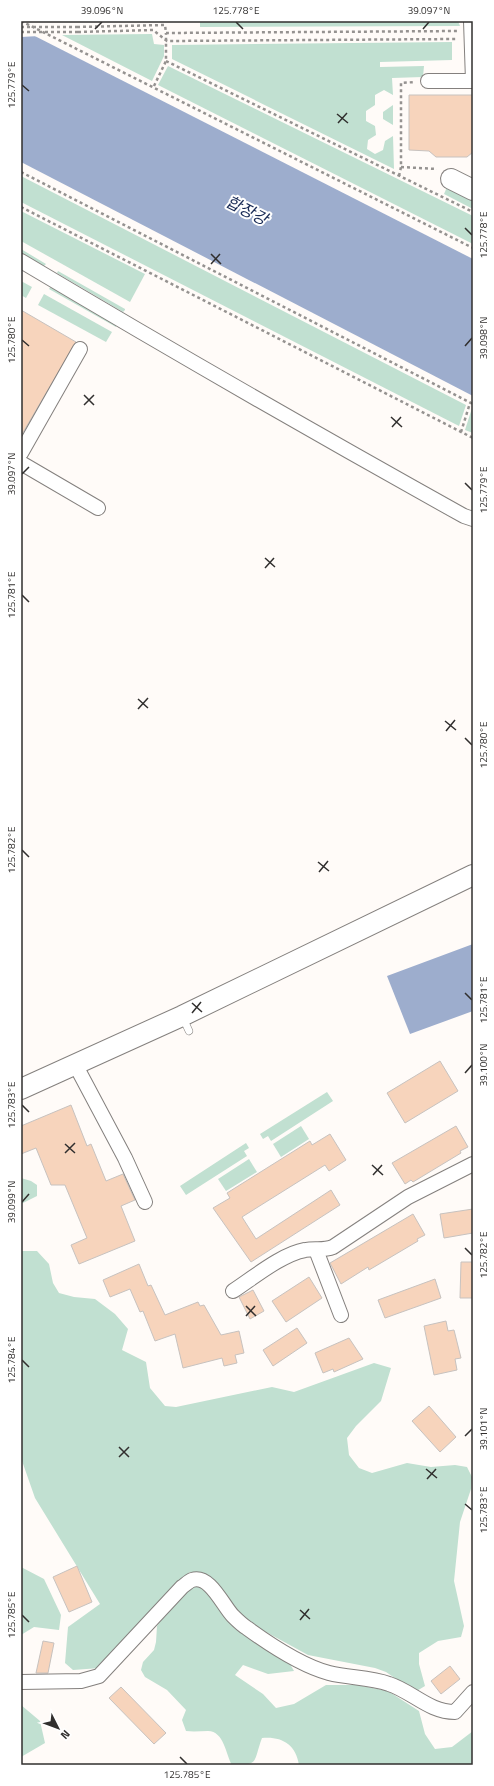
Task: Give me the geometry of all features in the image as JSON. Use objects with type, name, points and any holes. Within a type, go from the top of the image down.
[{"type":"street","points":[[428,81],[472,82],[471,30]]},
{"type":"street","points":[[451,179],[473,190]]},
{"type":"street","points":[[21,261],[396,479],[464,516],[473,519]]},
{"type":"street","points":[[21,453],[80,349]]},
{"type":"street","points":[[21,463],[98,508]]},
{"type":"street","points":[[21,1089],[75,1064],[186,1023],[473,875]]},
{"type":"street","points":[[75,1064],[125,1158],[145,1202]]},
{"type":"street","points":[[233,1291],[278,1261],[306,1250],[325,1251],[333,1247],[408,1198],[473,1164]]},
{"type":"street","points":[[316,1250],[341,1315]]},
{"type":"street","points":[[21,1682],[81,1681],[99,1676],[182,1587],[192,1580],[199,1579],[211,1587],[232,1616],[246,1628],[298,1660],[329,1673],[366,1678],[390,1684],[430,1707],[445,1712],[455,1712],[473,1692]]},
{"type":"path","points":[[21,21],[154,86],[473,248]]},
{"type":"path","points":[[21,27],[165,25],[167,41],[166,61],[154,86]]},
{"type":"path","points":[[21,32],[153,30],[167,41],[471,30]]},
{"type":"path","points":[[166,33],[471,30]]},
{"type":"path","points":[[166,61],[473,212]]},
{"type":"path","points":[[399,176],[401,167],[401,83],[428,81]]},
{"type":"path","points":[[21,172],[472,403],[461,432]]},
{"type":"path","points":[[21,206],[473,438]]},
{"type":"green space","points":[[200,21],[458,21],[460,26],[200,27]]},
{"type":"green space","points":[[152,34],[154,44],[164,45],[164,56],[152,81],[62,35]]},
{"type":"green space","points":[[452,42],[452,60],[380,62],[380,67],[424,66],[423,77],[392,78],[393,95],[384,90],[375,95],[375,105],[366,111],[366,121],[375,126],[376,135],[368,140],[367,149],[375,154],[383,150],[385,141],[393,136],[394,169],[172,59],[172,45]]},
{"type":"green space","points":[[168,66],[473,216],[473,244],[158,85]]},
{"type":"green space","points":[[393,105],[393,125],[383,119],[383,112]]},
{"type":"green space","points":[[21,176],[466,405],[459,426],[21,202]]},
{"type":"green space","points":[[447,187],[473,200],[473,209],[444,194]]},
{"type":"green space","points":[[21,211],[145,274],[130,302],[21,241]]},
{"type":"green space","points":[[21,249],[46,264],[44,266],[21,253]]},
{"type":"green space","points":[[58,271],[125,310],[123,312],[57,273]]},
{"type":"green space","points":[[21,281],[32,287],[26,298],[21,295]]},
{"type":"green space","points":[[51,286],[117,324],[116,327],[49,289]]},
{"type":"green space","points":[[44,294],[112,332],[106,342],[38,305]]},
{"type":"green space","points":[[473,408],[473,433],[465,430]]},
{"type":"green space","points":[[327,1092],[333,1101],[271,1141],[268,1136],[263,1139],[260,1134]]},
{"type":"green space","points":[[301,1126],[309,1139],[281,1157],[273,1144]]},
{"type":"green space","points":[[246,1143],[249,1148],[244,1151],[247,1156],[186,1195],[180,1186]]},
{"type":"green space","points":[[249,1159],[257,1172],[226,1191],[218,1179]]},
{"type":"green space","points":[[21,1178],[31,1181],[37,1185],[37,1196],[21,1204]]},
{"type":"green space","points":[[21,1251],[37,1251],[49,1264],[53,1283],[59,1293],[74,1297],[95,1299],[115,1314],[128,1329],[122,1350],[146,1362],[150,1388],[165,1406],[176,1407],[272,1387],[294,1392],[374,1363],[391,1368],[381,1401],[356,1426],[347,1438],[349,1455],[359,1468],[372,1473],[407,1463],[431,1467],[455,1465],[467,1467],[472,1477],[471,1489],[460,1522],[454,1581],[464,1626],[461,1637],[438,1641],[419,1653],[419,1664],[425,1686],[415,1692],[386,1672],[375,1668],[308,1655],[255,1626],[238,1613],[214,1581],[202,1573],[190,1572],[174,1586],[100,1668],[73,1670],[65,1663],[68,1627],[100,1604],[35,1498],[21,1458]]},
{"type":"green space","points":[[21,1567],[44,1579],[61,1615],[59,1630],[34,1627],[21,1635]]},
{"type":"green space","points":[[199,1586],[209,1592],[289,1662],[294,1671],[268,1674],[243,1665],[235,1675],[263,1694],[276,1708],[294,1704],[326,1685],[357,1685],[388,1691],[419,1711],[425,1734],[435,1749],[452,1747],[473,1731],[473,1765],[299,1765],[295,1752],[286,1743],[275,1738],[262,1738],[256,1757],[251,1763],[232,1765],[224,1744],[218,1735],[208,1731],[186,1731],[182,1720],[186,1710],[167,1690],[145,1677],[141,1670],[143,1662],[154,1650],[157,1626],[182,1592],[191,1587]]},
{"type":"green space","points":[[21,1705],[40,1721],[45,1743],[21,1757]]},
{"type":"water","name":"합장강","points":[[21,29],[473,259],[473,396],[21,162]]},
{"type":"water","points":[[473,944],[473,1011],[410,1034],[387,976]]},
{"type":"pier","points":[[21,27],[22,28],[39,36],[21,37]]},
{"type":"building","points":[[409,95],[473,95],[473,152],[467,157],[436,157],[429,151],[409,150]]},
{"type":"building","points":[[21,310],[76,342],[21,436]]},
{"type":"building","points":[[440,1061],[458,1091],[405,1123],[387,1093]]},
{"type":"building","points":[[71,1105],[87,1146],[91,1144],[106,1181],[123,1174],[135,1200],[121,1206],[135,1241],[79,1264],[71,1245],[87,1238],[65,1185],[51,1185],[36,1148],[21,1154],[21,1126]]},
{"type":"building","points":[[456,1126],[468,1147],[460,1151],[461,1153],[413,1182],[411,1180],[405,1184],[392,1163]]},
{"type":"building","points":[[330,1134],[346,1160],[329,1171],[325,1165],[242,1217],[256,1239],[331,1190],[340,1205],[251,1262],[213,1208],[230,1198],[227,1193],[310,1141],[312,1145]]},
{"type":"building","points":[[473,1209],[473,1233],[444,1238],[440,1214]]},
{"type":"building","points":[[413,1214],[425,1235],[417,1239],[418,1241],[369,1270],[368,1267],[341,1284],[330,1263]]},
{"type":"building","points":[[461,1262],[473,1262],[473,1298],[460,1298]]},
{"type":"building","points":[[139,1264],[148,1286],[151,1285],[165,1315],[198,1302],[200,1306],[204,1305],[221,1335],[239,1331],[244,1353],[235,1355],[237,1363],[224,1366],[222,1358],[183,1368],[175,1334],[155,1341],[143,1311],[140,1312],[130,1289],[110,1297],[103,1280]]},
{"type":"building","points":[[309,1277],[322,1298],[286,1322],[272,1301]]},
{"type":"building","points":[[435,1279],[441,1298],[385,1318],[378,1300]]},
{"type":"building","points":[[253,1290],[264,1311],[250,1319],[239,1297]]},
{"type":"building","points":[[446,1321],[448,1331],[454,1330],[461,1358],[455,1359],[457,1370],[434,1375],[424,1326]]},
{"type":"building","points":[[297,1328],[307,1343],[273,1366],[263,1350]]},
{"type":"building","points":[[349,1338],[363,1359],[334,1372],[333,1369],[323,1373],[315,1353]]},
{"type":"building","points":[[429,1406],[456,1437],[440,1452],[412,1421]]},
{"type":"building","points":[[77,1566],[92,1602],[69,1612],[53,1577]]},
{"type":"building","points":[[43,1641],[54,1643],[48,1673],[36,1673]]},
{"type":"building","points":[[450,1666],[460,1679],[441,1694],[431,1681]]},
{"type":"building","points":[[121,1687],[166,1733],[154,1744],[109,1698]]}]
